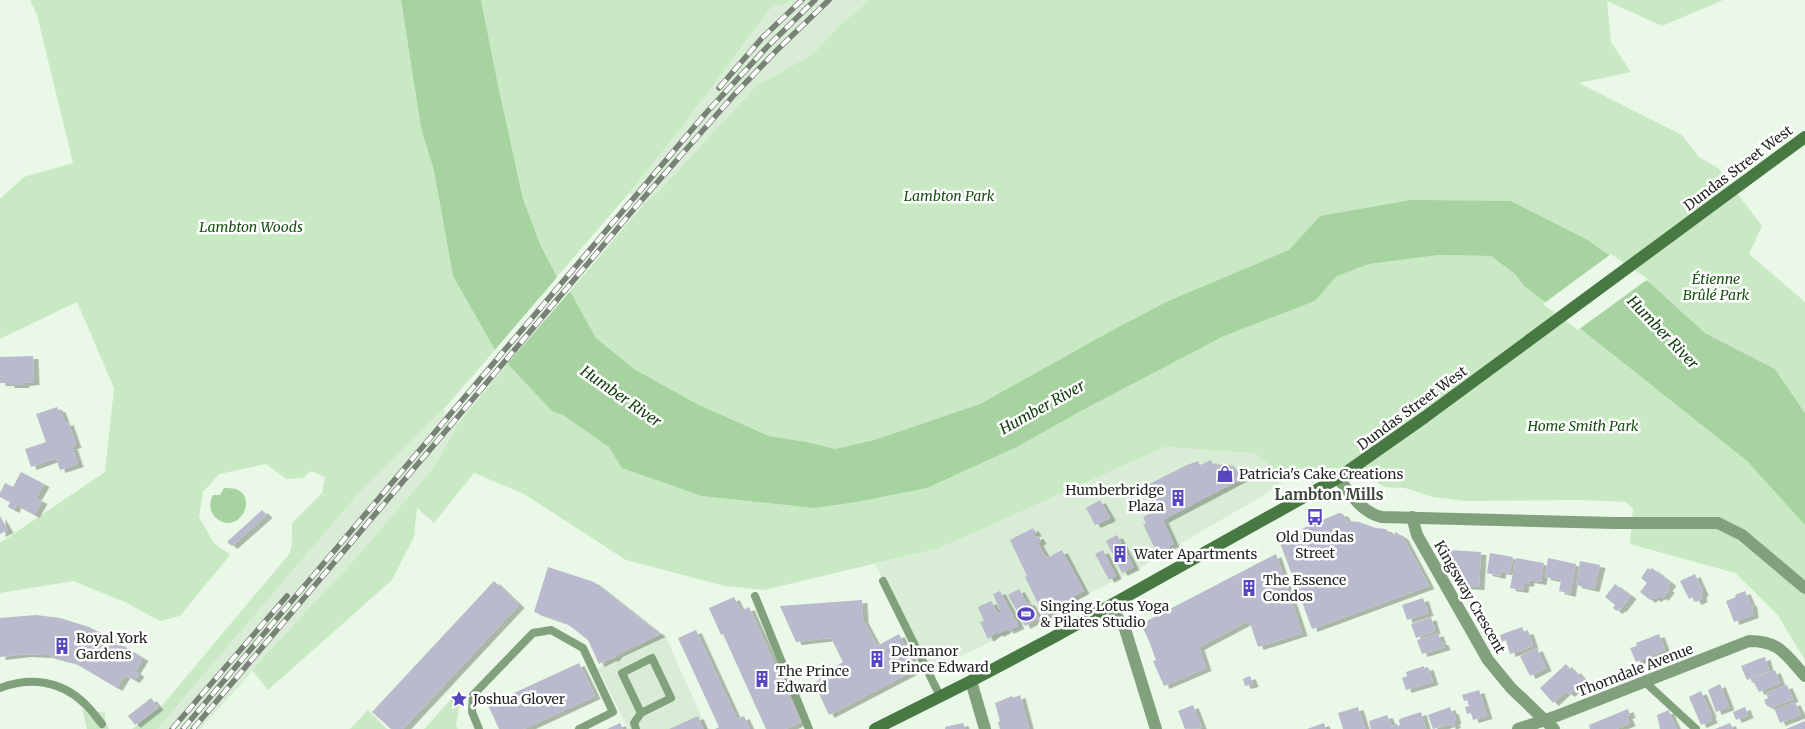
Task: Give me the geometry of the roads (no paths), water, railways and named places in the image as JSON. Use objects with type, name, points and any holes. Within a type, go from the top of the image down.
[{"type":"main road","name":"Dundas Street West","points":[[875,729],[971,681],[1110,606],[1338,478],[1805,137]]},
{"type":"street","points":[[1338,478],[1366,510],[1375,516],[1616,524],[1718,524],[1742,536],[1805,588]]},
{"type":"street","name":"Kingsway Crescent","points":[[1412,518],[1417,535],[1488,660],[1511,688],[1549,725]]},
{"type":"street","points":[[1110,606],[1125,629],[1156,729]]},
{"type":"street","name":"Thorndale Avenue","points":[[1518,729],[1549,725],[1645,682],[1749,641],[1763,641],[1773,644],[1784,652],[1805,676]]},
{"type":"street","points":[[971,681],[985,729]]},
{"type":"lane","points":[[884,581],[940,696]]},
{"type":"lane","points":[[755,596],[809,729]]},
{"type":"lane","points":[[479,729],[472,712],[473,696],[532,633],[551,630],[583,648],[613,712],[579,729]]},
{"type":"lane","points":[[636,729],[634,724],[641,713],[671,698],[652,658],[622,673],[641,713]]},
{"type":"lane","points":[[0,688],[14,683],[33,681],[56,686],[73,694],[85,703],[102,724]]},
{"type":"lane","points":[[1645,682],[1696,729]]},
{"type":"water","name":"Humber River","points":[[401,0],[481,0],[523,199],[540,244],[557,277],[570,291],[596,338],[634,369],[697,404],[769,436],[835,449],[874,440],[980,404],[1166,302],[1289,250],[1320,216],[1411,200],[1511,201],[1586,239],[1650,283],[1705,333],[1775,369],[1805,413],[1805,525],[1747,461],[1524,286],[1515,274],[1491,256],[1439,255],[1369,264],[1337,276],[1315,301],[1224,336],[1017,447],[927,488],[815,508],[702,496],[622,468],[609,447],[563,415],[552,411],[495,350],[453,276],[434,171],[421,128]]},
{"type":"water","points":[[224,488],[236,489],[243,494],[246,501],[242,515],[231,523],[223,522],[215,517],[210,504],[213,495],[220,495]]},
{"type":"railway","points":[[719,88],[762,38],[802,0]]},
{"type":"railway","points":[[183,729],[706,113],[769,45],[815,0]]},
{"type":"railway","points":[[193,729],[640,202],[734,95],[829,0]]},
{"type":"railway","points":[[172,729],[287,596]]},
{"type":"place","name":"Patricia's Cake Creations","points":[[1225,474]]},
{"type":"place","name":"Humberbridge Plaza","points":[[1178,498]]},
{"type":"place","name":"Old Dundas Street","points":[[1315,517]]},
{"type":"place","name":"Water Apartments","points":[[1120,554]]},
{"type":"place","name":"The Essence Condos","points":[[1249,588]]},
{"type":"place","name":"Singing Lotus Yoga & Pilates Studio","points":[[1026,614]]},
{"type":"place","name":"Royal York Gardens","points":[[62,646]]},
{"type":"place","name":"Delmanor Prince Edward","points":[[877,659]]},
{"type":"place","name":"The Prince Edward","points":[[762,679]]},
{"type":"place","name":"Joshua Glover","points":[[459,699]]},
{"type":"district","name":"Lambton Mills","points":[[1329,494]]},
{"type":"park label","name":"Lambton Park","points":[[949,196]]},
{"type":"park label","name":"Lambton Woods","points":[[251,227]]},
{"type":"park label","name":"Étienne Brûlé Park","points":[[1716,288]]},
{"type":"park label","name":"Home Smith Park","points":[[1583,426]]}]
